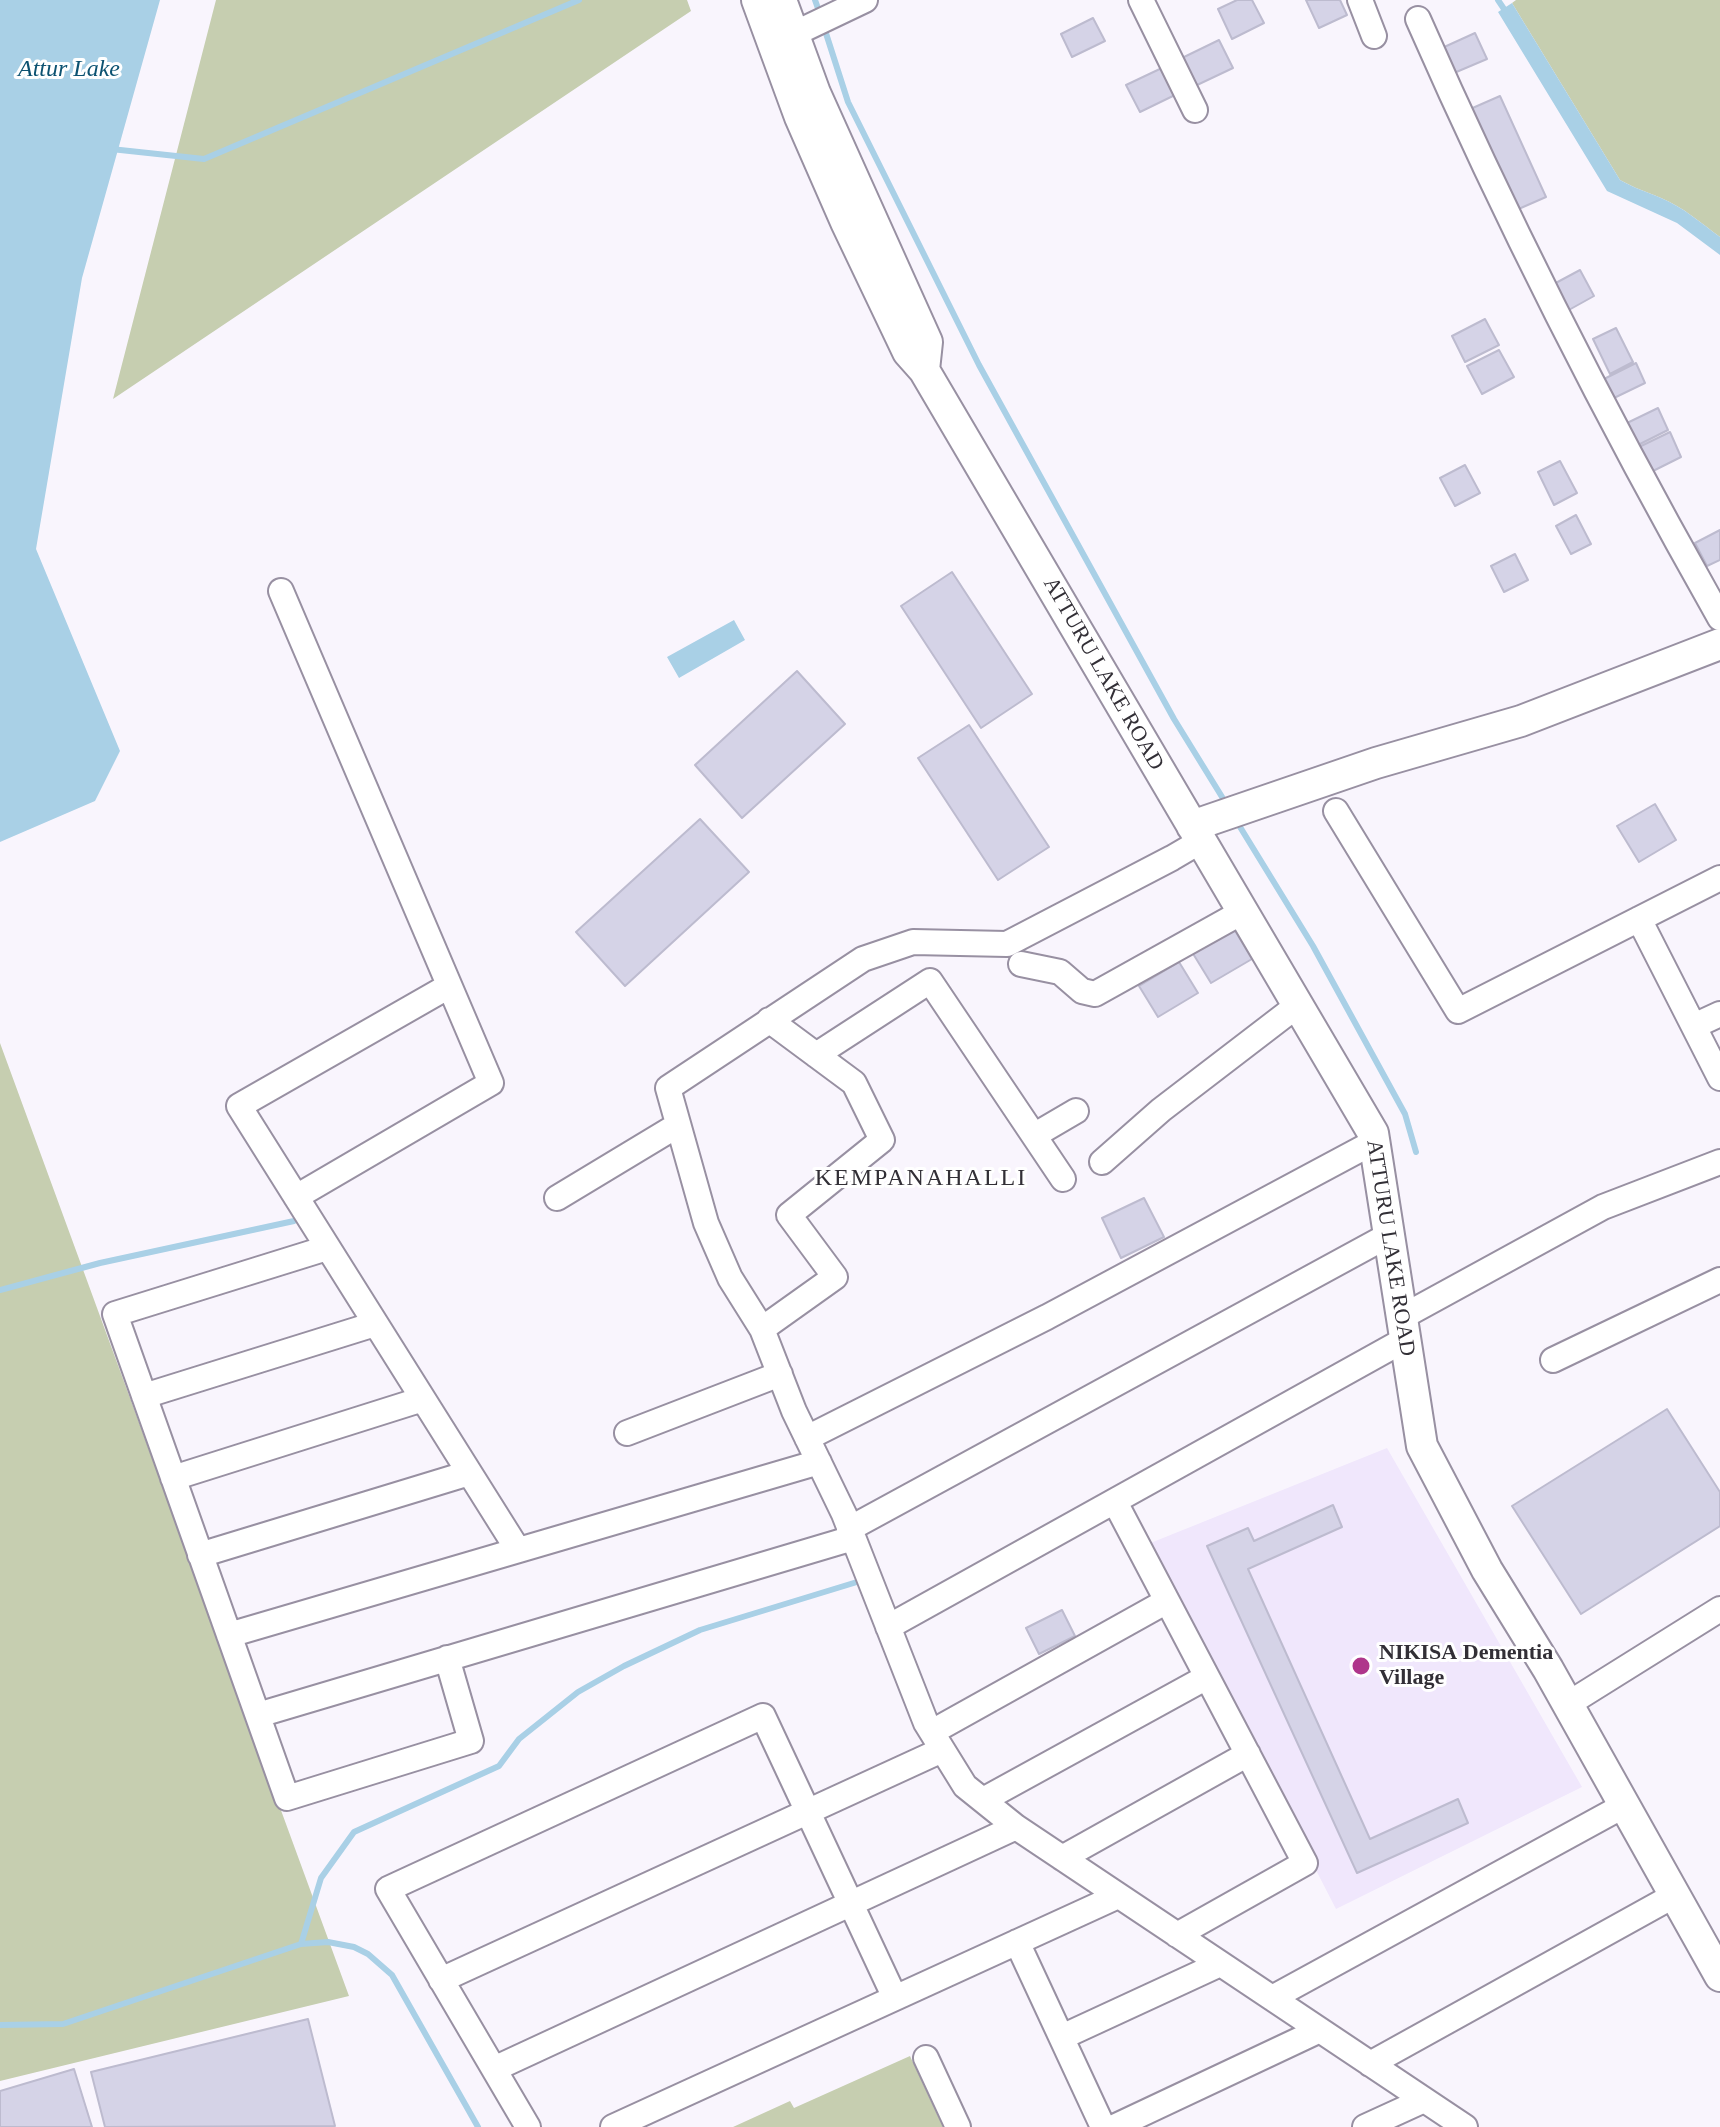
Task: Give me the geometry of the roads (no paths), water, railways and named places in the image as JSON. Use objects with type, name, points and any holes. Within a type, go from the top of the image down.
[{"type":"street","name":"ATTURU LAKE ROAD","points":[[757,0],[815,93],[927,342],[924,370],[1373,1133],[1422,1446],[1487,1570],[1568,1704],[1675,1895],[1717,1961]]},
{"type":"street","name":"ATTURU LAKE ROAD","points":[[781,0],[783,39]]},
{"type":"street","points":[[783,39],[865,0]]},
{"type":"street","points":[[1141,0],[1195,110]]},
{"type":"street","points":[[1360,0],[1374,36]]},
{"type":"street","points":[[1418,19],[1522,246],[1653,499],[1720,618]]},
{"type":"street","points":[[281,591],[491,1083],[296,1197]]},
{"type":"street","points":[[1465,2127],[1016,1827],[965,1786],[926,1723],[851,1533],[762,1329],[730,1278],[706,1223],[668,1088],[863,959],[913,942],[1007,944],[1172,858],[1197,833],[1376,763],[1521,721],[1720,644]]},
{"type":"street","points":[[1336,811],[1458,1011],[1720,878]]},
{"type":"street","points":[[1021,964],[1060,972],[1082,991],[1095,994],[1235,916]]},
{"type":"street","points":[[1639,919],[1720,1078]]},
{"type":"street","points":[[913,942],[930,981],[1063,1179]]},
{"type":"street","points":[[816,1055],[930,981]]},
{"type":"street","points":[[449,986],[239,1106],[518,1550]]},
{"type":"street","points":[[1102,1162],[1161,1110],[1298,1005]]},
{"type":"street","points":[[1694,1026],[1720,1014]]},
{"type":"street","points":[[762,1329],[835,1277],[789,1215],[882,1140],[854,1083],[769,1020]]},
{"type":"street","points":[[1035,1135],[1076,1111]]},
{"type":"street","points":[[557,1198],[678,1125]]},
{"type":"street","points":[[807,1438],[1060,1310],[1374,1142]]},
{"type":"street","points":[[888,1627],[1115,1502],[1603,1207],[1720,1162]]},
{"type":"street","points":[[258,1715],[851,1533],[1389,1235]]},
{"type":"street","points":[[327,1248],[115,1314],[287,1798],[471,1741],[447,1658]]},
{"type":"street","points":[[1553,1360],[1720,1280]]},
{"type":"street","points":[[144,1396],[375,1324]]},
{"type":"street","points":[[627,1433],[780,1374]]},
{"type":"street","points":[[173,1478],[423,1399]]},
{"type":"street","points":[[229,1635],[819,1462]]},
{"type":"street","points":[[200,1555],[469,1473]]},
{"type":"street","points":[[1115,1502],[1305,1863],[1177,1935]]},
{"type":"street","points":[[441,1980],[807,1812],[937,1741],[1167,1601]]},
{"type":"street","points":[[1568,1704],[1720,1609]]},
{"type":"street","points":[[983,1800],[1207,1677]]},
{"type":"street","points":[[528,2127],[388,1889],[763,1716],[895,1998]]},
{"type":"street","points":[[1062,1858],[1248,1754]]},
{"type":"street","points":[[1272,1998],[1625,1805]]},
{"type":"street","points":[[494,2069],[1016,1827]]},
{"type":"street","points":[[1370,2064],[1675,1895]]},
{"type":"street","points":[[613,2127],[1118,1896]]},
{"type":"street","points":[[1017,1942],[1103,2127]]},
{"type":"street","points":[[1062,2037],[1220,1964]]},
{"type":"street","points":[[1114,2127],[1320,2030]]},
{"type":"street","points":[[926,2058],[958,2127]]},
{"type":"street","points":[[1365,2127],[1424,2100]]},
{"type":"water","name":"Attur Lake","points":[[0,0],[160,0],[82,278],[36,549],[120,751],[95,801],[0,842]]},
{"type":"water","points":[[1512,3],[1620,180],[1669,202],[1699,221],[1720,237],[1720,255],[1677,223],[1607,191],[1498,12]]},
{"type":"water","points":[[734,620],[745,640],[679,678],[667,657]]},
{"type":"waterway","points":[[111,149],[204,159],[579,0]]},
{"type":"waterway","points":[[815,0],[820,14]]},
{"type":"waterway","points":[[1498,0],[1506,12]]},
{"type":"waterway","points":[[823,24],[848,102],[979,365],[1174,719],[1227,805]]},
{"type":"waterway","points":[[1237,822],[1313,946],[1405,1114],[1416,1152]]},
{"type":"waterway","points":[[0,1290],[100,1263],[294,1221]]},
{"type":"waterway","points":[[0,2025],[63,2024],[301,1944],[321,1878],[354,1832],[499,1766],[519,1739],[578,1692],[624,1666],[700,1630],[857,1582]]},
{"type":"waterway","points":[[301,1944],[328,1942],[354,1947],[368,1954],[392,1975],[478,2127]]},
{"type":"place","name":"NIKISA Dementia Village","points":[[1361,1666]]},
{"type":"district","name":"KEMPANAHALLI","points":[[921,1179]]}]
